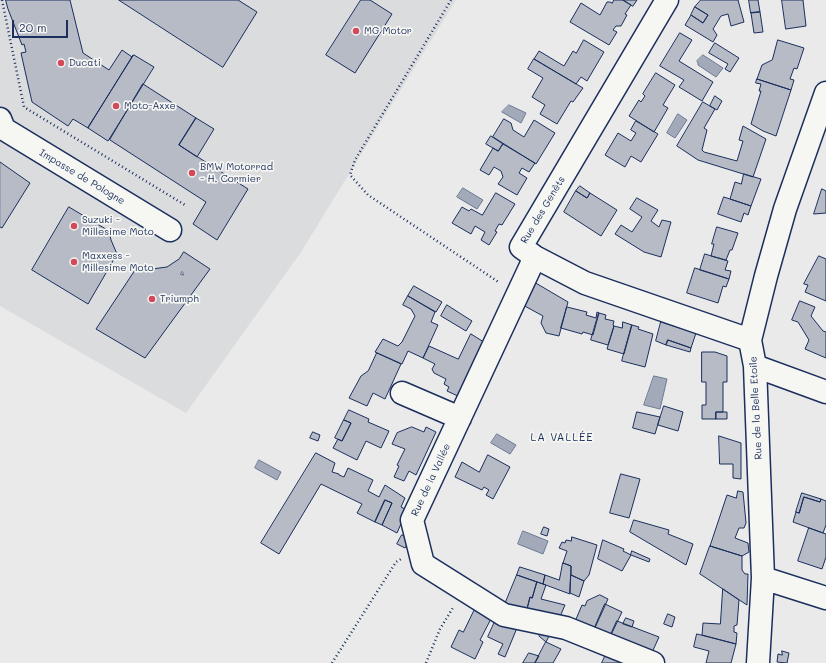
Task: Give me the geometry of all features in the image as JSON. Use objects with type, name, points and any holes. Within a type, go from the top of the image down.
[{"type":"street","name":"Rue des Genêts","points":[[667,0],[521,247],[535,257],[585,283],[750,340]]},
{"type":"street","name":"Rue de la Belle Etoile","points":[[758,663],[763,578],[755,366],[750,340],[785,209],[826,93]]},
{"type":"street","name":"Impasse de Pologne","points":[[0,119],[4,130],[170,230]]},
{"type":"street","name":"Rue de la Vallée","points":[[535,257],[412,520],[423,564],[504,615],[566,628],[653,663]]},
{"type":"street","points":[[755,366],[826,392]]},
{"type":"street","points":[[402,393],[460,418]]},
{"type":"street","points":[[763,578],[826,598]]},
{"type":"path","points":[[2,0],[24,107],[185,206]]},
{"type":"path","points":[[451,0],[355,160],[350,175],[368,194],[517,295]]},
{"type":"path","points":[[332,663],[396,562],[419,548]]},
{"type":"path","points":[[426,663],[440,629],[463,589]]},
{"type":"shaded area","points":[[0,0],[456,0],[301,252],[186,413],[0,306]]},
{"type":"water","points":[[703,55],[723,68],[716,77],[698,65],[697,61]]},
{"type":"water","points":[[509,105],[526,113],[521,123],[502,112]]},
{"type":"water","points":[[678,114],[687,120],[675,138],[667,133]]},
{"type":"water","points":[[463,188],[483,200],[477,209],[457,197]]},
{"type":"water","points":[[654,376],[667,379],[660,409],[644,405]]},
{"type":"water","points":[[497,434],[516,445],[510,454],[491,443]]},
{"type":"water","points":[[259,460],[281,472],[277,480],[255,468]]},
{"type":"water","points":[[523,531],[548,541],[543,554],[518,544]]},
{"type":"building","name":"Ducati","points":[[6,0],[70,0],[83,53],[109,70],[122,50],[132,57],[88,128],[73,119],[68,126],[32,102],[21,53],[26,52],[24,44],[22,45]]},
{"type":"building","points":[[119,0],[238,0],[257,12],[223,67]]},
{"type":"building","points":[[361,0],[370,0],[392,14],[355,73],[326,55]]},
{"type":"building","points":[[614,0],[623,0],[631,5],[625,14],[627,15],[621,26],[616,26],[613,30],[617,32],[609,45],[570,22],[581,3],[600,15],[607,2],[612,3]]},
{"type":"building","points":[[623,0],[637,0],[633,6]]},
{"type":"building","points":[[701,0],[738,0],[744,22],[731,26],[728,14],[721,16],[713,29],[717,35],[713,42],[685,25],[691,15],[703,23],[708,15],[695,7]]},
{"type":"building","points":[[749,0],[758,0],[760,12],[751,13]]},
{"type":"building","points":[[782,0],[803,0],[806,26],[786,29]]},
{"type":"building","points":[[695,7],[708,15],[703,23],[691,15]]},
{"type":"building","points":[[760,12],[763,32],[754,33],[751,13]]},
{"type":"building","points":[[680,33],[692,40],[679,61],[713,82],[702,101],[679,87],[684,80],[660,66]]},
{"type":"building","points":[[584,40],[604,52],[587,81],[581,77],[576,84],[534,59],[539,51],[564,66],[573,51],[576,53]]},
{"type":"building","points":[[778,40],[804,48],[797,69],[794,68],[790,79],[794,80],[791,90],[757,79],[762,65],[772,60]]},
{"type":"building","points":[[715,43],[739,58],[730,72],[725,69],[728,64],[709,53]]},
{"type":"building","name":"Moto-Axxe","points":[[134,55],[154,67],[108,141],[88,128]]},
{"type":"building","points":[[534,59],[583,88],[573,102],[571,101],[557,124],[540,114],[545,105],[532,97],[543,78],[528,69]]},
{"type":"building","points":[[656,73],[675,85],[663,105],[668,108],[654,132],[629,116],[639,100],[641,102],[645,96],[643,94]]},
{"type":"building","points":[[757,79],[791,90],[776,136],[751,124],[761,91],[759,91],[761,84],[756,83]]},
{"type":"building","name":"BMW Motorrad - H. Cormier","points":[[143,84],[196,118],[179,145],[248,189],[217,240],[193,224],[206,202],[110,140]]},
{"type":"building","points":[[715,96],[722,101],[717,110],[710,106]]},
{"type":"building","points":[[703,102],[715,109],[704,128],[707,130],[702,150],[704,152],[737,161],[743,141],[739,140],[743,126],[766,139],[753,177],[698,160],[677,146]]},
{"type":"building","points":[[196,118],[214,129],[197,157],[179,145]]},
{"type":"building","points":[[504,119],[511,123],[513,130],[524,137],[534,120],[555,133],[536,164],[493,137]]},
{"type":"building","points":[[636,121],[658,134],[641,162],[631,156],[625,167],[605,155],[618,133],[631,141],[636,133],[631,130]]},
{"type":"building","points":[[491,136],[503,144],[498,151],[486,144]]},
{"type":"building","points":[[503,144],[535,163],[529,172],[522,168],[519,173],[527,178],[517,195],[498,184],[503,177],[501,171],[494,167],[489,175],[480,170],[493,148],[498,151]]},
{"type":"building","points":[[0,162],[30,183],[2,228],[0,227]]},
{"type":"building","points":[[744,174],[761,179],[751,206],[730,199],[735,182],[741,184]]},
{"type":"building","points":[[580,186],[590,193],[587,198],[576,191]]},
{"type":"building","points":[[822,189],[826,191],[826,213],[814,214]]},
{"type":"building","points":[[576,191],[587,198],[590,193],[617,210],[601,236],[564,212]]},
{"type":"building","points":[[496,193],[515,204],[502,225],[499,224],[495,231],[497,232],[489,245],[481,240],[485,232],[475,226],[471,234],[452,223],[462,207],[469,211],[471,209],[482,215]]},
{"type":"building","points":[[724,197],[751,206],[748,215],[744,213],[741,222],[718,214]]},
{"type":"building","points":[[637,198],[658,210],[651,221],[659,227],[662,220],[671,222],[661,257],[644,252],[615,234],[621,225],[632,232],[642,217],[630,209]]},
{"type":"building","name":"Maxxess - Millesime Moto","points":[[69,207],[109,231],[117,254],[88,304],[32,270]]},
{"type":"building","points":[[717,227],[738,233],[732,250],[730,250],[726,260],[711,256],[714,244],[712,244]]},
{"type":"building","name":"Triumph","points":[[184,252],[210,269],[145,358],[96,329],[137,267],[152,269],[167,267],[179,259]]},
{"type":"building","points":[[705,254],[728,261],[725,270],[731,271],[729,279],[700,270]]},
{"type":"building","points":[[819,256],[826,259],[826,301],[805,292],[808,285],[804,284]]},
{"type":"building","points":[[695,268],[729,279],[726,287],[723,286],[718,303],[687,293]]},
{"type":"building","points":[[534,282],[568,302],[559,336],[546,333],[541,323],[543,316],[521,304]]},
{"type":"building","points":[[414,286],[442,302],[436,312],[408,296]]},
{"type":"building","points":[[408,296],[435,312],[431,322],[438,325],[423,358],[408,351],[402,364],[375,352],[383,339],[398,346],[402,342],[415,316],[411,309],[403,305]]},
{"type":"building","points":[[800,301],[815,307],[811,316],[823,331],[826,332],[826,358],[805,349],[809,340],[798,322],[792,320]]},
{"type":"building","points":[[447,305],[472,321],[466,331],[441,316]]},
{"type":"building","points":[[567,307],[587,312],[586,315],[596,318],[597,312],[599,313],[593,335],[583,332],[582,334],[561,328]]},
{"type":"building","points":[[599,313],[606,315],[605,319],[614,321],[614,326],[608,345],[591,340]]},
{"type":"building","points":[[623,322],[632,325],[624,354],[607,349],[614,326],[622,328]]},
{"type":"building","points":[[661,322],[696,333],[691,348],[668,340],[666,345],[656,341]]},
{"type":"building","points":[[632,325],[639,327],[638,329],[653,334],[645,367],[622,361]]},
{"type":"building","points":[[471,334],[487,344],[460,397],[447,391],[449,387],[444,384],[446,379],[434,373],[432,369],[435,364],[423,358],[429,346],[458,359]]},
{"type":"building","points":[[668,340],[691,348],[690,352],[666,345]]},
{"type":"building","points":[[702,352],[715,352],[727,356],[727,382],[723,382],[723,412],[716,412],[716,419],[702,419],[702,405],[706,405],[706,382],[702,382]]},
{"type":"building","points":[[377,353],[401,364],[385,399],[373,393],[367,406],[349,398],[361,376],[368,371]]},
{"type":"building","points":[[664,406],[683,412],[678,431],[658,425]]},
{"type":"building","points":[[349,410],[369,419],[368,422],[389,431],[381,448],[366,441],[357,460],[333,448],[338,439],[342,441],[351,423],[344,420]]},
{"type":"building","points":[[637,412],[660,417],[655,434],[633,428]]},
{"type":"building","points":[[716,412],[727,412],[727,419],[716,419]]},
{"type":"building","points":[[344,420],[351,423],[342,441],[335,438]]},
{"type":"building","points":[[412,427],[424,432],[426,427],[436,432],[416,475],[409,471],[404,481],[394,477],[399,466],[397,465],[405,449],[392,444],[397,433]]},
{"type":"building","points":[[313,432],[320,435],[318,441],[310,438]]},
{"type":"building","points":[[719,436],[741,443],[741,479],[733,478],[733,464],[720,464]]},
{"type":"building","points":[[316,453],[335,463],[332,472],[344,477],[348,468],[373,480],[368,491],[379,497],[385,485],[405,498],[401,507],[407,510],[397,533],[382,525],[392,503],[385,500],[375,522],[357,513],[362,504],[321,484],[279,554],[261,543]]},
{"type":"building","points":[[488,455],[510,467],[493,499],[486,495],[489,490],[484,487],[482,490],[455,477],[462,462],[479,472]]},
{"type":"building","points":[[621,474],[640,479],[629,518],[610,513]]},
{"type":"building","points":[[738,491],[743,492],[746,523],[744,528],[739,528],[735,538],[748,543],[749,552],[742,556],[710,546],[727,495],[736,498]]},
{"type":"building","points":[[802,493],[821,499],[820,502],[804,497],[799,513],[796,512]]},
{"type":"building","points":[[804,497],[820,502],[821,499],[826,501],[826,525],[823,533],[793,522],[796,512],[799,513]]},
{"type":"building","points":[[385,500],[392,503],[382,525],[375,522]]},
{"type":"building","points":[[634,520],[669,530],[668,534],[693,544],[686,565],[630,532]]},
{"type":"building","points":[[544,527],[549,529],[547,536],[541,534]]},
{"type":"building","points":[[809,528],[826,534],[826,557],[822,569],[798,561]]},
{"type":"building","points":[[402,535],[410,539],[405,548],[397,544]]},
{"type":"building","points":[[572,537],[597,545],[589,575],[584,581],[571,575],[571,566],[563,563],[567,551],[559,548],[562,542],[565,543],[566,540],[571,541]]},
{"type":"building","points":[[603,540],[624,549],[623,551],[631,555],[622,571],[598,559]]},
{"type":"building","points":[[710,546],[742,556],[742,570],[745,574],[748,574],[747,605],[700,574]]},
{"type":"building","points":[[632,551],[650,559],[649,562],[631,555]]},
{"type":"building","points":[[563,563],[571,566],[570,594],[543,584],[545,575],[559,580]]},
{"type":"building","points":[[520,567],[545,575],[543,584],[517,575]]},
{"type":"building","points":[[517,575],[537,582],[532,598],[530,597],[526,613],[503,609]]},
{"type":"building","points":[[571,575],[584,581],[579,597],[570,593]]},
{"type":"building","points":[[537,582],[546,585],[541,599],[565,605],[559,619],[526,613],[530,597],[532,598]]},
{"type":"building","points":[[723,589],[739,600],[737,625],[734,626],[734,632],[737,633],[736,644],[702,635],[703,623],[720,624]]},
{"type":"building","points":[[600,595],[608,599],[593,632],[574,624],[582,605],[585,606],[587,601]]},
{"type":"building","points":[[605,604],[622,612],[609,639],[593,632]]},
{"type":"building","points":[[476,607],[493,615],[480,640],[483,642],[475,659],[451,647],[459,630],[463,632]]},
{"type":"building","points":[[668,614],[675,617],[672,627],[664,624]]},
{"type":"building","points":[[497,617],[519,623],[505,657],[498,654],[503,644],[488,637]]},
{"type":"building","points":[[626,618],[634,621],[632,627],[623,624]]},
{"type":"building","points":[[617,621],[659,637],[650,657],[609,639]]},
{"type":"building","points":[[546,629],[552,630],[546,642],[539,636]]},
{"type":"building","points":[[697,634],[736,644],[731,663],[706,663],[709,651],[694,647]]},
{"type":"building","points":[[546,642],[561,649],[553,663],[535,663]]},
{"type":"building","points":[[782,651],[789,653],[787,663],[777,662],[778,654],[782,655]]},
{"type":"building","points":[[607,652],[631,663],[602,663]]},
{"type":"building","points":[[529,653],[539,656],[535,663],[523,663]]},
{"type":"place","name":"MG Motor","points":[[356,31]]},
{"type":"place","name":"Ducati","points":[[61,63]]},
{"type":"place","name":"Moto-Axxe","points":[[116,106]]},
{"type":"place","name":"BMW Motorrad - H. Cormier","points":[[192,173]]},
{"type":"place","name":"Suzuki - Millesime Moto","points":[[74,226]]},
{"type":"place","name":"Maxxess - Millesime Moto","points":[[74,262]]},
{"type":"place","name":"Triumph","points":[[152,299]]},
{"type":"district","name":"LA VALLÉE","points":[[562,438]]}]
